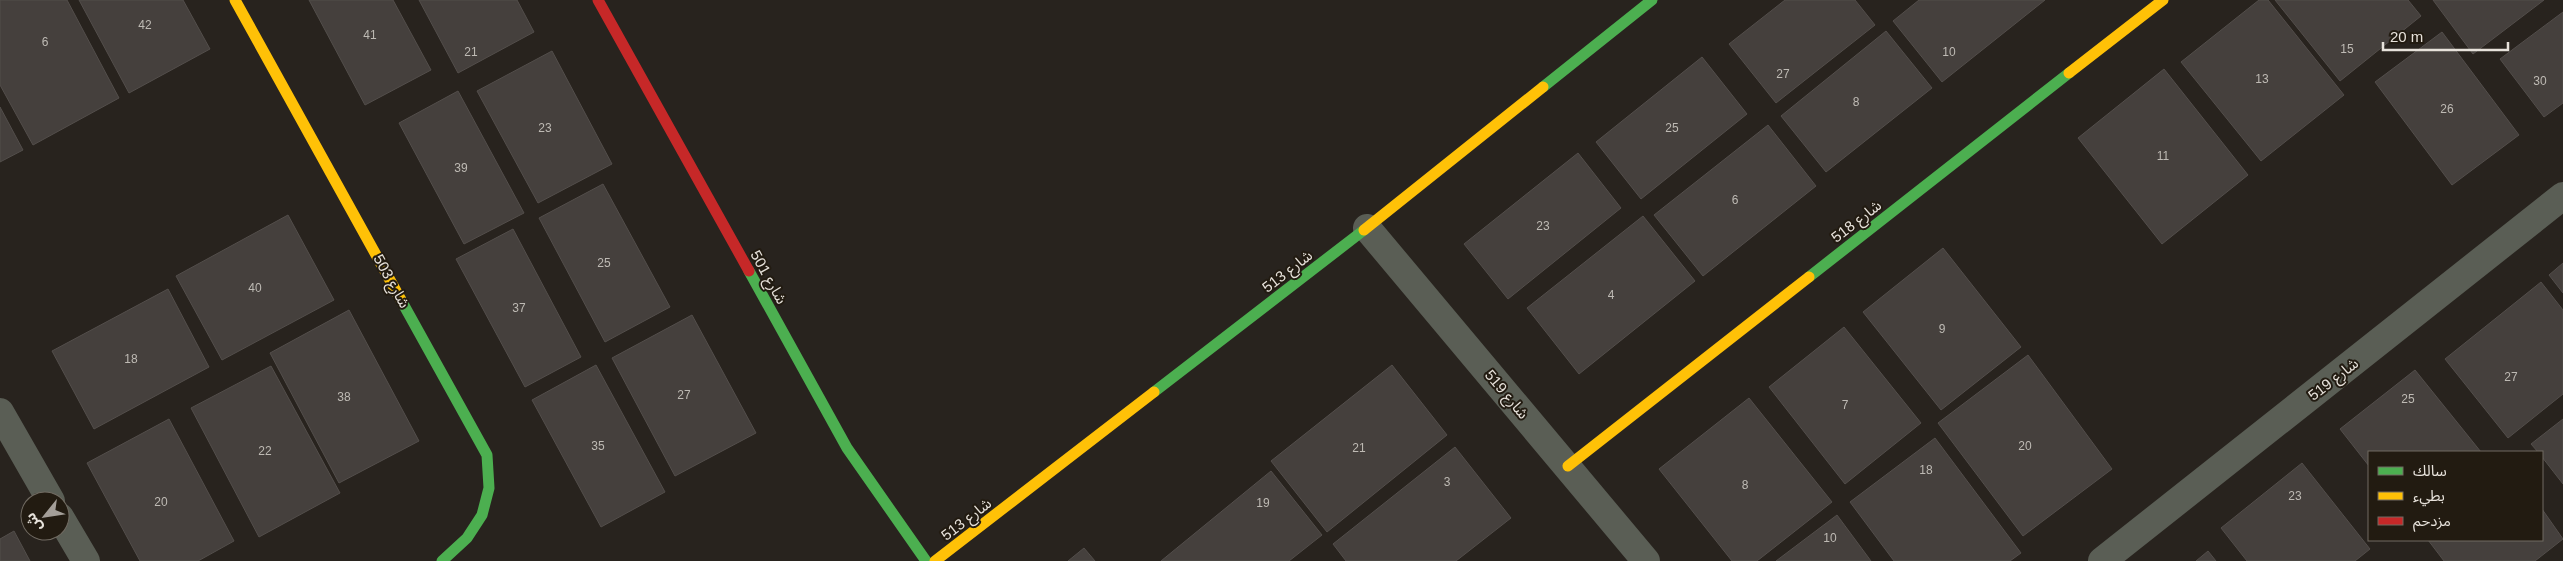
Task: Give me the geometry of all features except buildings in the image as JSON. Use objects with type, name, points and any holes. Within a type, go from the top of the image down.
[{"type":"street","name":"شارع 503","points":[[235,0],[487,455],[490,476],[489,497],[484,514],[475,531],[464,544],[442,561]]},
{"type":"street","name":"شارع 501","points":[[598,0],[847,448],[873,488],[926,561]]},
{"type":"street","name":"شارع 513","points":[[935,561],[1367,228],[1652,0]]},
{"type":"street","name":"شارع 518","points":[[1568,466],[2163,0]]},
{"type":"street","name":"شارع 519","points":[[2102,561],[2563,196]]},
{"type":"street","name":"شارع 519","points":[[1367,228],[1646,561]]},
{"type":"street","points":[[0,412],[45,491]]},
{"type":"street","points":[[70,534],[86,561]]},
{"type":"traffic: fast","points":[[1543,87],[1652,0]]},
{"type":"traffic: fast","points":[[1809,277],[2069,73]]},
{"type":"traffic: fast","points":[[1154,392],[1364,230]]},
{"type":"traffic: fast","points":[[749,271],[847,448],[926,561]]},
{"type":"traffic: fast","points":[[401,300],[487,455],[489,488],[482,515],[467,538],[442,561]]},
{"type":"traffic: slow","points":[[235,0],[401,300]]},
{"type":"traffic: slow","points":[[2069,73],[2163,0]]},
{"type":"traffic: slow","points":[[1364,230],[1543,87]]},
{"type":"traffic: slow","points":[[1568,466],[1809,277]]},
{"type":"traffic: slow","points":[[935,561],[1154,392]]},
{"type":"traffic: jam","points":[[598,0],[749,271]]}]
